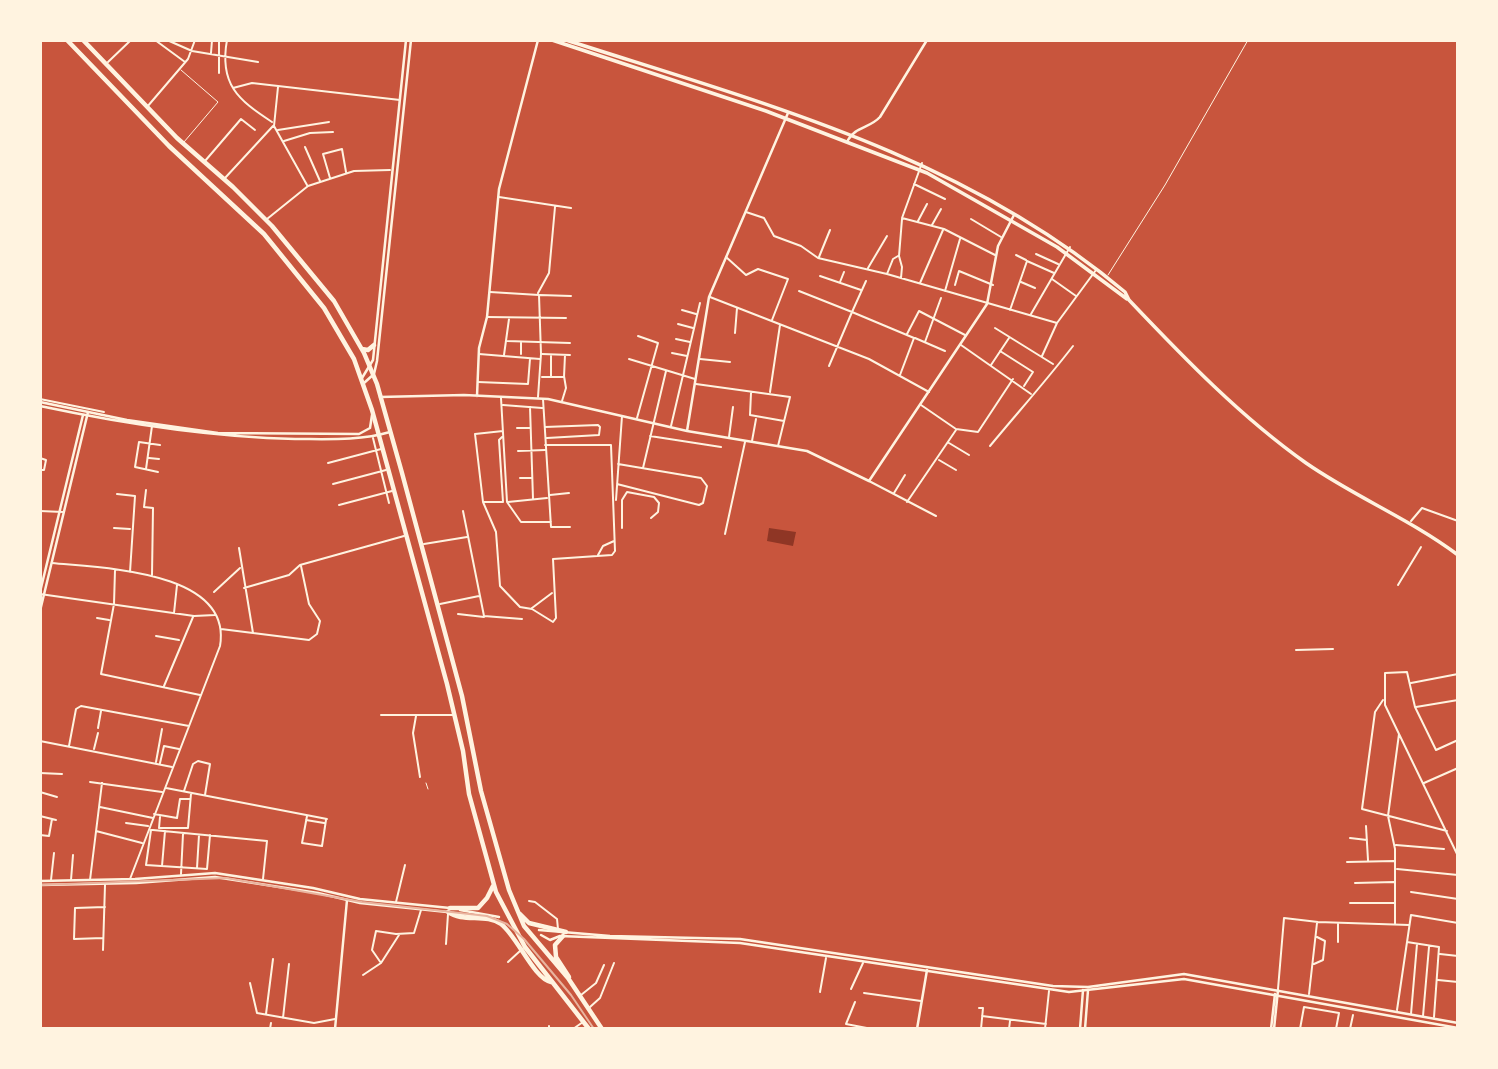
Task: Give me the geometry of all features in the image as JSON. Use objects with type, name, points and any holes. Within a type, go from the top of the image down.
[{"type":"highway","points":[[67,40],[126,104],[264,233],[324,308],[363,381],[455,715],[463,747],[469,794],[493,883],[523,948]]},
{"type":"highway","points":[[87,42],[146,108],[266,220],[334,301],[362,348],[371,367],[390,432],[472,736],[481,791],[516,907],[534,941],[570,981]]},
{"type":"highway","points":[[362,348],[369,350],[374,345]]},
{"type":"highway","points":[[460,738],[467,740],[472,736]]},
{"type":"highway","points":[[463,747],[467,743],[474,745]]},
{"type":"highway","points":[[449,910],[478,908],[491,892],[493,883]]},
{"type":"highway","points":[[516,907],[526,922],[565,934],[555,945],[555,954],[602,1029]]},
{"type":"highway","points":[[449,910],[501,924],[523,948],[546,981],[552,982],[589,1029]]},
{"type":"main road","points":[[363,381],[371,367],[374,345],[408,40]]},
{"type":"main road","points":[[363,381],[373,374],[384,301],[408,40]]},
{"type":"main road","points":[[477,396],[478,354],[487,317],[498,197],[538,40]]},
{"type":"main road","points":[[555,40],[848,140],[919,169],[1011,220],[1066,253],[1129,300],[1195,369],[1285,447],[1329,478],[1410,522],[1456,554]]},
{"type":"main road","points":[[566,40],[788,112],[922,163],[1070,247],[1125,292],[1129,300]]},
{"type":"main road","points":[[848,140],[851,135],[880,117],[927,40]]},
{"type":"main road","points":[[687,431],[709,297],[788,112]]},
{"type":"main road","points":[[380,397],[540,398],[687,431],[813,453],[869,481],[988,304],[996,256],[1014,214]]},
{"type":"main road","points":[[40,403],[85,414],[217,437],[321,439],[372,437],[390,432]]},
{"type":"main road","points":[[40,403],[76,408],[85,414]]},
{"type":"main road","points":[[152,426],[218,433],[359,434],[369,428],[372,410]]},
{"type":"main road","points":[[40,611],[60,512],[85,414]]},
{"type":"main road","points":[[40,883],[105,884],[215,873],[347,898],[421,908]]},
{"type":"main road","points":[[182,877],[224,878],[499,919]]},
{"type":"main road","points":[[40,883],[130,881]]},
{"type":"main road","points":[[335,1029],[347,898]]},
{"type":"main road","points":[[1086,989],[1053,986],[927,970],[863,962],[740,943],[565,934],[540,932],[550,940],[565,934],[740,939],[927,970],[1049,990],[1086,989],[1181,978],[1458,1025]]},
{"type":"main road","points":[[917,1029],[927,970]]},
{"type":"main road","points":[[1083,1029],[1086,989]]},
{"type":"main road","points":[[1276,992],[1309,995],[1434,1018],[1458,1025]]},
{"type":"main road","points":[[1273,1029],[1276,992]]},
{"type":"street","points":[[105,65],[131,40]]},
{"type":"street","points":[[155,40],[186,62]]},
{"type":"street","points":[[167,40],[192,51],[258,62]]},
{"type":"street","points":[[146,108],[186,62],[195,40]]},
{"type":"street","points":[[211,54],[212,40]]},
{"type":"street","points":[[219,40],[219,73]]},
{"type":"street","points":[[227,40],[225,73],[233,92],[274,124],[308,186]]},
{"type":"street","points":[[233,88],[252,83],[400,100]]},
{"type":"street","points":[[225,179],[274,124],[278,87]]},
{"type":"street","points":[[204,162],[241,119],[254,130]]},
{"type":"street","points":[[277,131],[289,126],[329,122]]},
{"type":"street","points":[[283,141],[310,133],[333,132]]},
{"type":"street","points":[[304,147],[320,181]]},
{"type":"street","points":[[330,178],[324,154],[342,149],[346,173]]},
{"type":"street","points":[[901,278],[902,267],[898,256],[902,218],[922,163]]},
{"type":"street","points":[[266,220],[308,186],[320,181],[346,173],[393,170]]},
{"type":"street","points":[[913,184],[945,199]]},
{"type":"street","points":[[498,197],[571,208]]},
{"type":"street","points":[[918,222],[927,204]]},
{"type":"street","points":[[555,207],[550,273],[538,294],[540,398],[543,408],[551,522],[553,528],[570,527]]},
{"type":"street","points":[[931,226],[941,209]]},
{"type":"street","points":[[746,212],[764,218],[774,236],[801,246],[819,258],[887,274],[1057,323]]},
{"type":"street","points":[[902,218],[944,229],[996,256]]},
{"type":"street","points":[[971,219],[1002,237]]},
{"type":"street","points":[[920,284],[944,229]]},
{"type":"street","points":[[819,258],[830,230]]},
{"type":"street","points":[[868,269],[887,236]]},
{"type":"street","points":[[945,292],[949,270],[961,238]]},
{"type":"street","points":[[1030,315],[1070,247]]},
{"type":"street","points":[[1036,254],[1059,265]]},
{"type":"street","points":[[887,274],[893,259],[898,256]]},
{"type":"street","points":[[1016,256],[1055,273]]},
{"type":"street","points":[[726,257],[746,275],[758,269],[788,279],[771,321]]},
{"type":"street","points":[[1010,310],[1027,261]]},
{"type":"street","points":[[1041,357],[1057,323],[1097,269]]},
{"type":"street","points":[[949,270],[958,275]]},
{"type":"street","points":[[955,285],[959,271],[993,285]]},
{"type":"street","points":[[840,283],[844,272]]},
{"type":"street","points":[[820,276],[862,290]]},
{"type":"street","points":[[1051,279],[1077,296]]},
{"type":"street","points":[[829,366],[866,281]]},
{"type":"street","points":[[1020,282],[1035,288]]},
{"type":"street","points":[[799,291],[945,351]]},
{"type":"street","points":[[489,292],[571,296]]},
{"type":"street","points":[[709,297],[836,346],[929,392]]},
{"type":"street","points":[[925,342],[941,298]]},
{"type":"street","points":[[671,427],[700,303]]},
{"type":"street","points":[[735,333],[737,307]]},
{"type":"street","points":[[682,310],[697,314]]},
{"type":"street","points":[[907,334],[917,312],[966,336]]},
{"type":"street","points":[[487,317],[566,318]]},
{"type":"street","points":[[504,355],[509,318]]},
{"type":"street","points":[[678,324],[694,328]]},
{"type":"street","points":[[770,394],[780,324]]},
{"type":"street","points":[[995,328],[1054,364]]},
{"type":"street","points":[[636,419],[658,343],[638,336]]},
{"type":"street","points":[[991,365],[1009,337]]},
{"type":"street","points":[[900,376],[914,338]]},
{"type":"street","points":[[676,339],[691,343]]},
{"type":"street","points":[[506,341],[570,343]]},
{"type":"street","points":[[521,341],[521,356]]},
{"type":"street","points":[[961,344],[1031,394]]},
{"type":"street","points":[[990,446],[1031,394],[1043,387],[1073,346]]},
{"type":"street","points":[[1000,351],[1032,372],[1024,387]]},
{"type":"street","points":[[672,353],[688,357]]},
{"type":"street","points":[[478,354],[540,359]]},
{"type":"street","points":[[541,354],[570,355]]},
{"type":"street","points":[[551,355],[551,377]]},
{"type":"street","points":[[561,402],[566,388],[565,355]]},
{"type":"street","points":[[699,358],[730,362]]},
{"type":"street","points":[[478,382],[528,384],[530,359]]},
{"type":"street","points":[[629,359],[695,382],[790,397],[778,446]]},
{"type":"street","points":[[643,469],[666,370]]},
{"type":"street","points":[[539,376],[564,376]]},
{"type":"street","points":[[920,404],[956,429],[978,432],[1013,379]]},
{"type":"street","points":[[751,391],[749,414],[784,421]]},
{"type":"street","points":[[501,397],[507,502],[521,522],[551,522]]},
{"type":"street","points":[[502,405],[543,408]]},
{"type":"street","points":[[530,407],[533,499]]},
{"type":"street","points":[[729,438],[733,407]]},
{"type":"street","points":[[76,408],[104,412]]},
{"type":"street","points":[[616,500],[622,415]]},
{"type":"street","points":[[752,442],[756,416]]},
{"type":"street","points":[[544,427],[598,425],[600,434],[545,439]]},
{"type":"street","points":[[146,470],[152,426]]},
{"type":"street","points":[[555,427],[555,438]]},
{"type":"street","points":[[517,428],[530,428]]},
{"type":"street","points":[[907,502],[956,429]]},
{"type":"street","points":[[503,431],[475,434],[483,502],[496,532],[500,586],[520,607],[532,608],[555,621],[553,559],[613,555],[615,541],[611,445],[545,445]]},
{"type":"street","points":[[649,436],[721,447]]},
{"type":"street","points":[[372,437],[389,503]]},
{"type":"street","points":[[502,437],[499,440],[503,502]]},
{"type":"street","points":[[725,534],[745,441]]},
{"type":"street","points":[[948,442],[969,455]]},
{"type":"street","points":[[158,472],[135,467],[138,443],[160,445]]},
{"type":"street","points":[[328,463],[383,448]]},
{"type":"street","points":[[518,451],[545,450]]},
{"type":"street","points":[[148,457],[159,459]]},
{"type":"street","points":[[40,458],[46,460],[44,470],[40,470]]},
{"type":"street","points":[[937,459],[956,470]]},
{"type":"street","points":[[617,484],[703,503],[707,486],[701,478],[618,464]]},
{"type":"street","points":[[333,484],[389,469]]},
{"type":"street","points":[[893,494],[905,475]]},
{"type":"street","points":[[520,478],[532,478]]},
{"type":"street","points":[[869,481],[936,516]]},
{"type":"street","points":[[146,490],[144,507],[153,508],[152,575]]},
{"type":"street","points":[[339,505],[394,491]]},
{"type":"street","points":[[622,528],[623,494],[627,492],[654,497],[659,503],[657,512],[651,517]]},
{"type":"street","points":[[483,502],[507,502],[569,493]]},
{"type":"street","points":[[117,494],[135,496],[130,572]]},
{"type":"street","points":[[1410,522],[1422,508],[1458,521]]},
{"type":"street","points":[[40,511],[60,512]]},
{"type":"street","points":[[463,511],[485,617]]},
{"type":"street","points":[[114,528],[132,529]]},
{"type":"street","points":[[244,588],[289,575],[300,565],[405,536]]},
{"type":"street","points":[[419,545],[468,536]]},
{"type":"street","points":[[598,556],[603,546],[615,541]]},
{"type":"street","points":[[1456,554],[1458,546]]},
{"type":"street","points":[[1398,585],[1421,547]]},
{"type":"street","points":[[239,548],[253,633]]},
{"type":"street","points":[[49,562],[152,575],[177,583],[207,603],[216,615],[220,646],[130,881]]},
{"type":"street","points":[[219,629],[309,640],[317,634],[320,621],[309,604],[300,565]]},
{"type":"street","points":[[214,592],[241,567]]},
{"type":"street","points":[[115,570],[114,604],[103,676],[201,695]]},
{"type":"street","points":[[174,613],[177,583]]},
{"type":"street","points":[[532,608],[553,592]]},
{"type":"street","points":[[42,593],[194,616],[216,615]]},
{"type":"street","points":[[436,605],[480,596]]},
{"type":"street","points":[[458,614],[522,618]]},
{"type":"street","points":[[164,687],[181,641],[194,616]]},
{"type":"street","points":[[97,618],[111,621]]},
{"type":"street","points":[[156,636],[181,641]]},
{"type":"street","points":[[1296,650],[1333,649]]},
{"type":"street","points":[[1447,831],[1362,809],[1375,712],[1383,699],[1385,673],[1407,673],[1415,707],[1436,750],[1458,740]]},
{"type":"street","points":[[1410,683],[1458,674]]},
{"type":"street","points":[[1383,699],[1458,856]]},
{"type":"street","points":[[1415,707],[1458,700]]},
{"type":"street","points":[[69,746],[78,707],[189,727]]},
{"type":"street","points":[[98,727],[101,710]]},
{"type":"street","points":[[382,715],[455,715]]},
{"type":"street","points":[[416,715],[413,733],[420,777]]},
{"type":"street","points":[[158,764],[162,729]]},
{"type":"street","points":[[94,751],[97,733]]},
{"type":"street","points":[[1395,924],[1395,845],[1388,816],[1399,734]]},
{"type":"street","points":[[40,741],[173,767]]},
{"type":"street","points":[[158,764],[164,746],[180,749]]},
{"type":"street","points":[[184,791],[193,764],[198,761],[210,764],[204,796]]},
{"type":"street","points":[[1424,783],[1458,768]]},
{"type":"street","points":[[40,773],[62,774]]},
{"type":"street","points":[[90,782],[163,792]]},
{"type":"street","points":[[89,881],[102,783]]},
{"type":"street","points":[[165,787],[327,819],[322,846],[302,843],[307,816]]},
{"type":"street","points":[[40,792],[57,797]]},
{"type":"street","points":[[160,817],[159,828],[188,828],[192,793]]},
{"type":"street","points":[[99,806],[177,818],[180,799],[191,799]]},
{"type":"street","points":[[40,816],[57,820]]},
{"type":"street","points":[[40,835],[49,836],[52,819]]},
{"type":"street","points":[[306,820],[325,823]]},
{"type":"street","points":[[127,823],[149,827]]},
{"type":"street","points":[[1366,826],[1368,862]]},
{"type":"street","points":[[210,835],[207,869],[148,866],[146,863],[151,830],[183,832],[267,841],[263,880]]},
{"type":"street","points":[[96,831],[143,844]]},
{"type":"street","points":[[162,867],[164,831]]},
{"type":"street","points":[[182,877],[183,832]]},
{"type":"street","points":[[197,869],[199,834]]},
{"type":"street","points":[[1350,838],[1367,839]]},
{"type":"street","points":[[1452,841],[1458,839]]},
{"type":"street","points":[[1395,845],[1444,849]]},
{"type":"street","points":[[51,881],[54,853]]},
{"type":"street","points":[[71,881],[73,855]]},
{"type":"street","points":[[1347,862],[1395,861]]},
{"type":"street","points":[[396,903],[405,865]]},
{"type":"street","points":[[1395,868],[1458,876]]},
{"type":"street","points":[[1355,883],[1395,882]]},
{"type":"street","points":[[103,950],[105,884]]},
{"type":"street","points":[[1411,892],[1458,899]]},
{"type":"street","points":[[529,901],[536,902],[557,919],[558,930]]},
{"type":"street","points":[[1350,903],[1395,903]]},
{"type":"street","points":[[103,939],[74,939],[75,908],[105,907]]},
{"type":"street","points":[[381,962],[372,950],[376,930],[399,934],[416,931],[421,908]]},
{"type":"street","points":[[446,944],[449,910]]},
{"type":"street","points":[[1396,1011],[1411,915],[1458,923]]},
{"type":"street","points":[[1276,992],[1284,918],[1409,925]]},
{"type":"street","points":[[1309,995],[1318,922]]},
{"type":"street","points":[[1338,922],[1338,942]]},
{"type":"street","points":[[363,975],[381,962],[399,934]]},
{"type":"street","points":[[1313,964],[1323,960],[1325,942],[1316,937]]},
{"type":"street","points":[[1405,941],[1439,947],[1434,1018]]},
{"type":"street","points":[[1412,1014],[1417,943]]},
{"type":"street","points":[[1423,1016],[1429,946]]},
{"type":"street","points":[[508,962],[523,948]]},
{"type":"street","points":[[1439,954],[1458,956]]},
{"type":"street","points":[[820,992],[826,957]]},
{"type":"street","points":[[266,1015],[273,960]]},
{"type":"street","points":[[851,989],[863,962]]},
{"type":"street","points":[[589,1008],[600,998],[614,963]]},
{"type":"street","points":[[283,1018],[289,964]]},
{"type":"street","points":[[580,996],[593,986],[604,965]]},
{"type":"street","points":[[1437,980],[1458,982]]},
{"type":"street","points":[[250,983],[255,1011],[314,1023],[336,1019]]},
{"type":"street","points":[[1045,1029],[1049,990]]},
{"type":"street","points":[[864,993],[922,1001]]},
{"type":"street","points":[[855,1002],[846,1024],[872,1029]]},
{"type":"street","points":[[1300,1029],[1304,1007],[1339,1013],[1336,1029]]},
{"type":"street","points":[[979,1008],[983,1009],[981,1029]]},
{"type":"street","points":[[1350,1029],[1353,1015]]},
{"type":"street","points":[[982,1016],[1046,1024]]},
{"type":"street","points":[[1009,1029],[1010,1020]]},
{"type":"street","points":[[573,1029],[584,1021]]},
{"type":"street","points":[[270,1029],[271,1023]]},
{"type":"lane","points":[[1107,277],[1166,185],[1248,40]]},
{"type":"lane","points":[[180,69],[218,102],[183,143]]},
{"type":"lane","points":[[426,783],[428,789]]},
{"type":"shaded area","points":[[769,528],[796,532],[793,546],[767,541]]},
{"type":"railway","points":[[40,885],[226,878],[362,902],[487,916],[507,924],[524,939],[571,995],[594,1029]]}]
